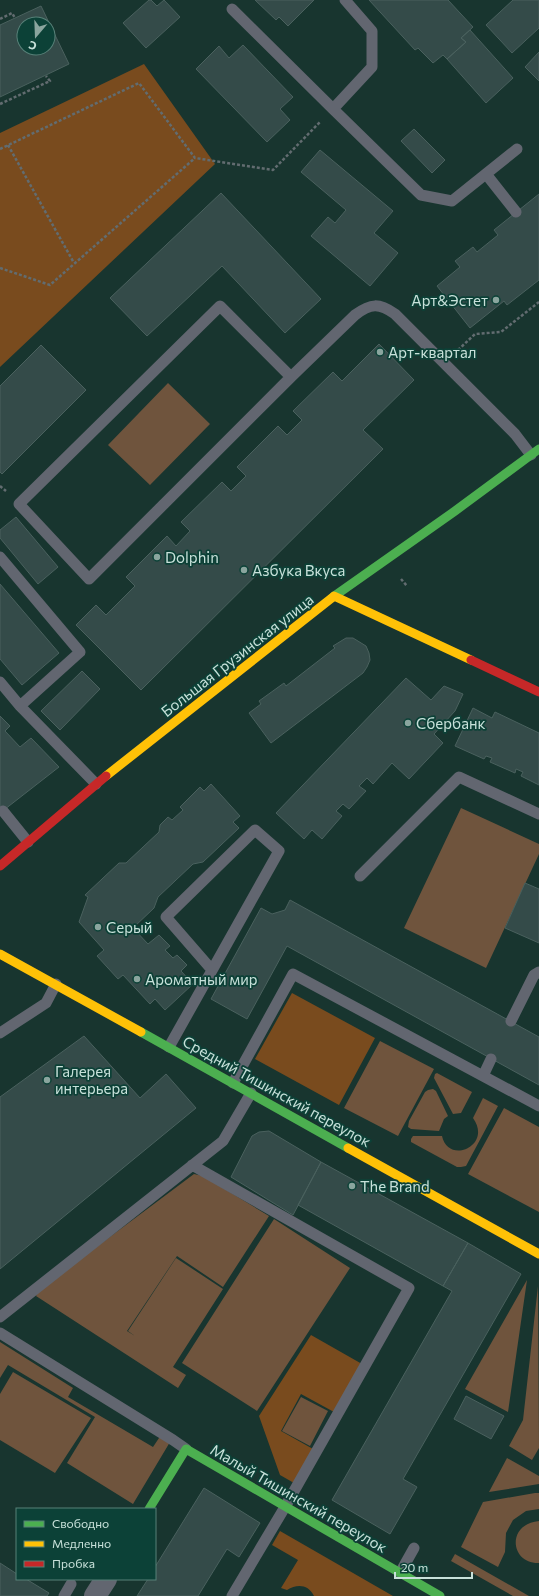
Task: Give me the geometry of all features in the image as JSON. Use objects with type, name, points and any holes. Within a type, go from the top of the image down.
[{"type":"street","name":"Большая Грузинская улица","points":[[0,866],[96,784],[334,596],[535,452]]},
{"type":"street","points":[[334,596],[539,692]]},
{"type":"street","name":"Средний Тишинский переулок","points":[[0,954],[539,1254]]},
{"type":"street","points":[[150,1508],[186,1449]]},
{"type":"street","name":"Малый Тишинский переулок","points":[[186,1449],[440,1596]]},
{"type":"street","points":[[95,1596],[105,1580]]},
{"type":"lane","points":[[333,108],[372,67],[372,31],[345,0]]},
{"type":"lane","points":[[232,9],[421,195],[452,201],[517,149]]},
{"type":"lane","points":[[486,174],[516,212]]},
{"type":"lane","points":[[291,377],[220,306],[19,504],[88,580],[355,315],[363,309],[373,305],[385,307],[395,314],[515,434],[535,452]]},
{"type":"lane","points":[[0,557],[80,652],[20,706]]},
{"type":"lane","points":[[0,682],[20,706],[96,784]]},
{"type":"lane","points":[[360,876],[459,777],[539,814]]},
{"type":"lane","points":[[3,811],[28,842]]},
{"type":"lane","points":[[169,1048],[279,851],[255,830],[166,917],[212,970]]},
{"type":"lane","points":[[511,1021],[534,975],[539,972]]},
{"type":"lane","points":[[233,1083],[293,974],[539,1106]]},
{"type":"lane","points":[[0,1034],[46,1003],[56,984]]},
{"type":"lane","points":[[483,1076],[492,1058]]},
{"type":"lane","points":[[0,1317],[223,1141],[251,1093]]},
{"type":"lane","points":[[192,1165],[409,1288],[285,1507],[232,1596]]},
{"type":"lane","points":[[0,1333],[186,1449]]},
{"type":"lane","points":[[400,1573],[414,1548]]},
{"type":"lane","points":[[64,1596],[71,1584]]},
{"type":"path","points":[[0,19],[12,13],[15,18]]},
{"type":"path","points":[[0,104],[50,81],[46,76]]},
{"type":"path","points":[[0,149],[139,83],[195,158],[273,170],[333,108]]},
{"type":"path","points":[[8,145],[74,263]]},
{"type":"path","points":[[0,268],[50,285],[195,158]]},
{"type":"path","points":[[444,362],[476,334],[501,332],[539,302]]},
{"type":"path","points":[[401,579],[407,586]]},
{"type":"shaded area","points":[[144,64],[215,164],[0,367],[0,133]]},
{"type":"shaded area","points":[[168,383],[210,424],[150,485],[108,445]]},
{"type":"shaded area","points":[[461,808],[539,844],[539,854],[486,968],[404,928]]},
{"type":"shaded area","points":[[292,993],[375,1038],[339,1105],[255,1059]]},
{"type":"shaded area","points":[[380,1041],[434,1069],[398,1136],[344,1108]]},
{"type":"shaded area","points":[[437,1073],[472,1092],[461,1113],[453,1114],[434,1078],[435,1074]]},
{"type":"shaded area","points":[[433,1089],[436,1091],[448,1116],[444,1119],[439,1131],[411,1129],[408,1127],[409,1121],[425,1092]]},
{"type":"shaded area","points":[[483,1098],[498,1106],[466,1166],[457,1167],[411,1142],[413,1136],[442,1136],[446,1145],[452,1149],[460,1150],[474,1144],[477,1137],[478,1128],[473,1118]]},
{"type":"shaded area","points":[[504,1108],[539,1127],[539,1212],[468,1174]]},
{"type":"shaded area","points":[[194,1174],[203,1176],[269,1216],[223,1287],[177,1256],[127,1331],[135,1336],[128,1331],[176,1258],[223,1289],[173,1367],[186,1375],[178,1388],[36,1296],[39,1290]]},
{"type":"shaded area","points":[[274,1219],[350,1268],[257,1411],[182,1363]]},
{"type":"shaded area","points":[[527,1280],[508,1412],[465,1389]]},
{"type":"shaded area","points":[[538,1286],[539,1448],[532,1460],[509,1446],[523,1420]]},
{"type":"shaded area","points":[[311,1335],[362,1364],[334,1412],[301,1394],[281,1431],[313,1449],[294,1483],[280,1475],[259,1416]]},
{"type":"shaded area","points":[[0,1342],[73,1388],[68,1397],[153,1447],[161,1435],[170,1442],[133,1504],[67,1463],[95,1417],[8,1365],[0,1378]]},
{"type":"shaded area","points":[[13,1372],[91,1418],[55,1473],[0,1440],[0,1394]]},
{"type":"shaded area","points":[[301,1397],[328,1411],[310,1446],[282,1431]]},
{"type":"shaded area","points":[[507,1458],[539,1476],[539,1484],[489,1492]]},
{"type":"shaded area","points":[[539,1493],[539,1509],[526,1511],[513,1520],[506,1533],[505,1552],[498,1567],[461,1547],[483,1502]]},
{"type":"shaded area","points":[[539,1521],[539,1563],[529,1562],[522,1557],[518,1551],[516,1544],[517,1536],[521,1529],[528,1524]]},
{"type":"shaded area","points":[[280,1531],[393,1596],[314,1596],[309,1589],[302,1586],[287,1590],[281,1588],[298,1560],[272,1545]]},
{"type":"shaded area","points":[[455,1554],[529,1596],[513,1596],[451,1561]]},
{"type":"building","points":[[149,0],[157,6],[164,0],[180,17],[146,48],[123,23]]},
{"type":"building","points":[[255,0],[314,0],[288,26],[279,17],[276,20]]},
{"type":"building","points":[[369,0],[448,0],[473,27],[461,38],[466,42],[447,59],[443,55],[433,63],[418,48],[415,50]]},
{"type":"building","points":[[513,0],[539,0],[539,28],[512,53],[486,25]]},
{"type":"building","points":[[41,6],[46,16],[19,16]]},
{"type":"building","points":[[16,18],[16,56],[56,56],[56,37],[69,64],[0,97],[0,25]]},
{"type":"building","points":[[470,30],[513,78],[486,103],[447,59],[466,42],[461,38]]},
{"type":"building","points":[[243,45],[293,97],[280,109],[290,120],[267,142],[196,69],[219,46],[229,58]]},
{"type":"building","points":[[539,52],[539,81],[525,67]]},
{"type":"building","points":[[414,129],[445,160],[432,173],[401,141]]},
{"type":"building","points":[[320,150],[393,211],[374,233],[398,253],[370,286],[311,236],[328,217],[335,223],[346,210],[301,172]]},
{"type":"building","points":[[221,193],[321,299],[285,333],[222,266],[147,336],[110,298]]},
{"type":"building","points":[[539,194],[539,280],[507,305],[504,301],[470,328],[437,286],[460,267],[455,261],[473,247],[477,252],[498,235],[494,230]]},
{"type":"building","points":[[379,344],[414,380],[363,430],[383,449],[141,690],[76,625],[96,605],[106,615],[135,586],[126,577],[167,536],[176,546],[190,531],[181,522],[222,482],[231,491],[246,476],[237,467],[278,426],[287,435],[302,420],[293,411],[333,372],[342,381]]},
{"type":"building","points":[[41,345],[86,390],[2,474],[0,472],[0,386]]},
{"type":"building","points":[[16,517],[58,567],[38,584],[0,538],[0,530]]},
{"type":"building","points":[[0,584],[59,653],[22,685],[0,659]]},
{"type":"building","points":[[346,638],[353,638],[366,646],[370,660],[363,673],[271,743],[249,713],[261,704],[259,701],[284,683],[286,686],[335,648],[333,646]]},
{"type":"building","points":[[82,671],[100,689],[60,730],[41,711]]},
{"type":"building","points":[[406,678],[431,700],[444,686],[463,694],[455,711],[434,734],[443,743],[409,779],[392,763],[373,784],[367,778],[359,786],[366,791],[349,809],[343,804],[336,811],[342,816],[322,839],[312,830],[304,839],[276,813]]},
{"type":"building","points":[[473,708],[492,718],[495,712],[539,733],[539,785],[521,776],[523,772],[516,769],[515,773],[490,762],[492,758],[486,756],[484,759],[455,746]]},
{"type":"building","points":[[0,716],[10,726],[5,731],[20,747],[31,738],[59,767],[0,813]]},
{"type":"building","points":[[211,784],[240,816],[233,822],[239,828],[203,862],[193,864],[158,897],[154,908],[133,928],[148,944],[159,935],[170,946],[165,950],[173,958],[177,955],[187,965],[181,971],[193,984],[165,1010],[155,999],[150,1004],[123,975],[118,979],[97,956],[104,950],[79,922],[88,897],[85,895],[119,863],[126,863],[159,832],[160,825],[168,817],[172,820],[183,810],[180,807],[200,787],[204,791]]},
{"type":"building","points":[[525,883],[539,889],[539,943],[505,928]]},
{"type":"building","points":[[290,900],[539,1037],[539,1085],[287,946],[247,1019],[211,999],[261,908],[272,914],[285,910]]},
{"type":"building","points":[[84,1036],[140,1098],[166,1074],[196,1108],[0,1269],[0,1097]]},
{"type":"building","points":[[269,1131],[321,1162],[293,1215],[231,1177],[252,1136],[259,1132]]},
{"type":"building","points":[[321,1162],[468,1243],[443,1286],[298,1205]]},
{"type":"building","points":[[468,1243],[521,1274],[403,1479],[417,1487],[390,1534],[332,1500],[452,1291],[443,1286]]},
{"type":"building","points":[[466,1396],[504,1416],[491,1439],[454,1419]]},
{"type":"building","points":[[204,1488],[260,1523],[239,1557],[227,1549],[198,1596],[137,1596],[147,1580],[156,1580],[156,1565]]},
{"type":"building","points":[[0,1563],[16,1573],[16,1580],[28,1580],[49,1593],[47,1596],[0,1596]]},
{"type":"traffic: fast","points":[[333,597],[455,511],[539,449]]},
{"type":"traffic: fast","points":[[141,1032],[348,1148]]},
{"type":"traffic: fast","points":[[150,1508],[186,1449],[440,1596]]},
{"type":"traffic: slow","points":[[334,596],[471,660]]},
{"type":"traffic: slow","points":[[106,776],[333,597]]},
{"type":"traffic: slow","points":[[0,954],[141,1032]]},
{"type":"traffic: slow","points":[[348,1148],[539,1254]]},
{"type":"traffic: jam","points":[[471,660],[539,692]]},
{"type":"traffic: jam","points":[[0,866],[106,776]]},
{"type":"place","name":"Арт&Эстет","points":[[496,300]]},
{"type":"place","name":"Арт-квартал","points":[[380,352]]},
{"type":"place","name":"Dolphin","points":[[157,557]]},
{"type":"place","name":"Азбука Вкуса","points":[[244,570]]},
{"type":"place","name":"Сбербанк","points":[[408,723]]},
{"type":"place","name":"Серый","points":[[98,927]]},
{"type":"place","name":"Ароматный мир","points":[[137,979]]},
{"type":"place","name":"Галерея интерьера","points":[[47,1080]]},
{"type":"place","name":"The Brand","points":[[352,1186]]}]
